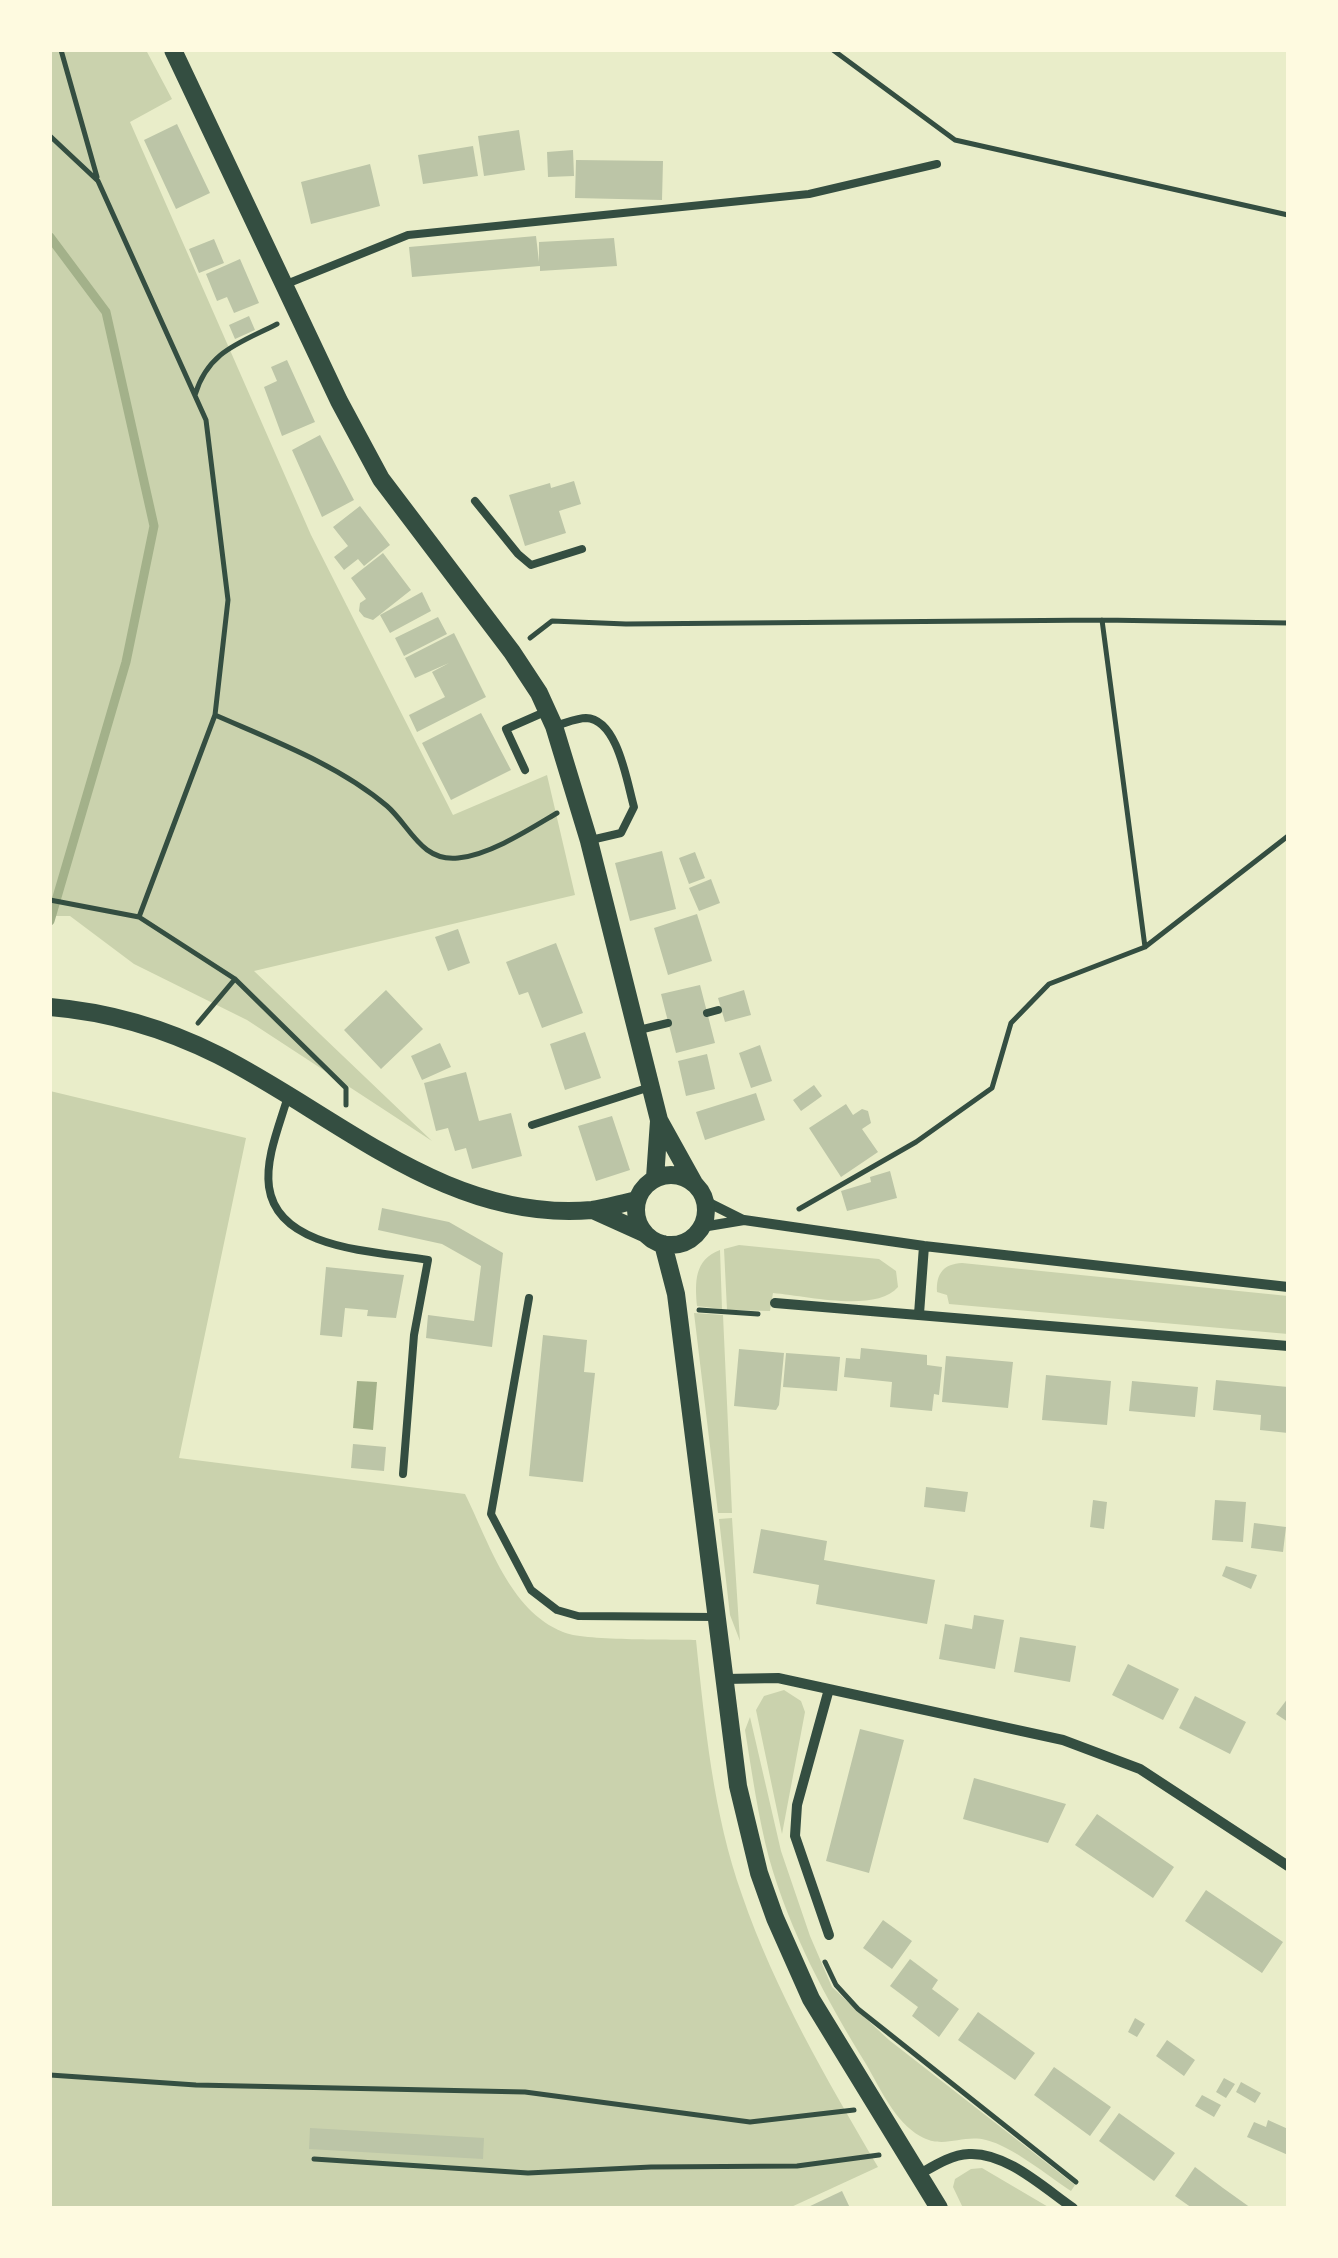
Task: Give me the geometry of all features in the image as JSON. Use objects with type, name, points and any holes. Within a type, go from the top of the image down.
[{"type":"street","points":[[173,50],[297,313],[381,479],[512,652],[551,718],[590,841],[659,1120],[705,1200],[744,1220]]},
{"type":"street","points":[[50,1007],[129,1019],[184,1039],[411,1169],[496,1202],[544,1209],[593,1210],[637,1200]]},
{"type":"street","points":[[655,1178],[659,1120]]},
{"type":"street","points":[[644,1233],[638,1222],[637,1200],[643,1188],[655,1178],[679,1176],[694,1183]]},
{"type":"street","points":[[702,1227],[705,1200]]},
{"type":"street","points":[[593,1210],[662,1244],[687,1242]]},
{"type":"street","points":[[677,1301],[687,1242],[702,1227],[744,1220],[924,1246],[1288,1287]]},
{"type":"street","points":[[662,1244],[677,1301],[738,1786],[760,1873],[811,1999],[939,2208]]},
{"type":"street","points":[[919,1314],[924,1246]]},
{"type":"street","points":[[775,1303],[1288,1346]]},
{"type":"street","points":[[724,1679],[778,1678],[1063,1740],[1140,1770],[1287,1862]]},
{"type":"street","points":[[829,1689],[797,1805],[795,1836],[829,1935]]},
{"type":"street","points":[[918,2176],[948,2159],[967,2154],[987,2155],[1071,2206]]},
{"type":"lane","points":[[284,286],[408,235],[808,194],[937,164]]},
{"type":"lane","points":[[475,501],[518,554],[532,565],[582,549]]},
{"type":"lane","points":[[525,770],[506,729],[551,718],[586,718],[604,724],[616,745],[634,807],[621,834],[590,841]]},
{"type":"lane","points":[[708,1013],[718,1010]]},
{"type":"lane","points":[[636,1031],[668,1023]]},
{"type":"lane","points":[[532,1125],[650,1087]]},
{"type":"lane","points":[[288,1096],[271,1155],[269,1187],[276,1210],[292,1229],[319,1241],[428,1260],[414,1335],[403,1474]]},
{"type":"lane","points":[[529,1298],[491,1514],[531,1590],[557,1610],[578,1616],[716,1617]]},
{"type":"path","points":[[60,50],[98,182],[206,420],[228,600],[216,715],[139,917]]},
{"type":"path","points":[[833,50],[955,140],[1288,215]]},
{"type":"path","points":[[50,136],[98,182]]},
{"type":"path","points":[[196,394],[201,374],[214,358],[297,313]]},
{"type":"path","points":[[1102,620],[1145,948]]},
{"type":"path","points":[[512,652],[552,621],[1288,622]]},
{"type":"path","points":[[216,715],[307,754],[387,806],[427,852],[458,858],[504,843],[579,801]]},
{"type":"path","points":[[797,1210],[916,1142],[992,1088],[1011,1023],[1049,984],[1145,948],[1288,836]]},
{"type":"path","points":[[50,900],[139,917],[235,980],[346,1088],[345,1130]]},
{"type":"path","points":[[184,1039],[235,980]]},
{"type":"path","points":[[677,1301],[774,1315],[775,1303]]},
{"type":"path","points":[[825,1962],[836,1986],[858,2009],[1082,2186],[1071,2206]]},
{"type":"path","points":[[50,2075],[196,2084],[525,2092],[750,2122],[877,2108]]},
{"type":"path","points":[[314,2158],[528,2173],[797,2166],[876,2157],[900,2146]]},
{"type":"shaded area","points":[[50,50],[146,50],[172,99],[130,122],[311,535],[453,815],[547,775],[575,895],[254,971],[432,1141],[247,1020],[134,964],[70,916],[50,916]]},
{"type":"shaded area","points":[[50,1091],[246,1138],[179,1458],[465,1494],[503,1573],[528,1608],[544,1622],[563,1632],[588,1637],[696,1640],[717,1801],[742,1895],[786,2000],[878,2167],[789,2208],[50,2208]]},
{"type":"shaded area","points":[[739,1245],[879,1259],[896,1271],[898,1287],[888,1295],[858,1301],[773,1293],[770,1311],[727,1310],[724,1249]]},
{"type":"shaded area","points":[[720,1250],[722,1309],[697,1306],[701,1266]]},
{"type":"shaded area","points":[[962,1263],[1288,1296],[1288,1334],[949,1304],[947,1295],[937,1292],[938,1280],[950,1265]]},
{"type":"shaded area","points":[[694,1313],[723,1315],[732,1513],[718,1513]]},
{"type":"shaded area","points":[[357,1381],[377,1382],[373,1430],[353,1428]]},
{"type":"shaded area","points":[[732,1518],[740,1641],[730,1615],[719,1519]]},
{"type":"shaded area","points":[[784,1690],[801,1701],[805,1712],[782,1834],[756,1710],[764,1696]]},
{"type":"shaded area","points":[[750,1717],[781,1851],[832,1987],[889,2040],[1075,2185],[1071,2191],[996,2143],[977,2139],[928,2140],[911,2130],[889,2104],[823,1990],[778,1885],[765,1842],[745,1730]]},
{"type":"shaded area","points":[[982,2168],[1050,2208],[963,2208],[953,2187],[955,2179],[971,2169]]},
{"type":"building","points":[[177,124],[210,193],[176,209],[144,140]]},
{"type":"building","points":[[519,130],[525,170],[484,176],[478,136]]},
{"type":"building","points":[[473,146],[478,176],[423,184],[418,155]]},
{"type":"building","points":[[573,150],[574,176],[548,177],[547,152]]},
{"type":"building","points":[[576,160],[663,161],[662,200],[575,198]]},
{"type":"building","points":[[370,164],[380,206],[311,224],[301,182]]},
{"type":"building","points":[[536,236],[539,262],[539,242],[614,238],[617,266],[540,271],[540,266],[412,277],[409,247]]},
{"type":"building","points":[[214,239],[224,263],[199,273],[189,249]]},
{"type":"building","points":[[240,259],[259,303],[234,313],[227,297],[217,301],[206,274]]},
{"type":"building","points":[[249,316],[255,330],[235,339],[229,325]]},
{"type":"building","points":[[287,360],[315,422],[282,436],[264,387],[277,381],[271,367]]},
{"type":"building","points":[[320,435],[354,500],[322,517],[292,450]]},
{"type":"building","points":[[574,481],[581,504],[559,511],[566,533],[525,546],[509,495],[550,483],[551,488]]},
{"type":"building","points":[[360,506],[390,545],[364,566],[358,559],[344,570],[334,557],[348,546],[333,527]]},
{"type":"building","points":[[383,553],[411,590],[373,620],[359,611],[360,603],[366,599],[351,578]]},
{"type":"building","points":[[422,592],[431,611],[390,633],[380,615]]},
{"type":"building","points":[[438,617],[447,634],[404,656],[395,638]]},
{"type":"building","points":[[454,633],[486,697],[417,732],[409,715],[445,697],[432,672],[449,663],[415,678],[405,658]]},
{"type":"building","points":[[481,713],[511,770],[451,800],[422,743]]},
{"type":"building","points":[[662,851],[676,909],[630,921],[615,863]]},
{"type":"building","points":[[695,852],[705,878],[689,884],[679,858]]},
{"type":"building","points":[[711,879],[720,903],[699,911],[689,888]]},
{"type":"building","points":[[697,914],[712,961],[668,975],[654,928]]},
{"type":"building","points":[[458,929],[470,963],[448,971],[435,937]]},
{"type":"building","points":[[556,943],[583,1013],[542,1028],[528,992],[519,995],[506,962]]},
{"type":"building","points":[[700,985],[715,1043],[676,1053],[661,994]]},
{"type":"building","points":[[386,990],[423,1029],[381,1069],[344,1030]]},
{"type":"building","points":[[744,990],[751,1015],[725,1022],[718,998]]},
{"type":"building","points":[[585,1032],[601,1078],[565,1090],[550,1044]]},
{"type":"building","points":[[440,1043],[451,1067],[422,1080],[411,1056]]},
{"type":"building","points":[[760,1045],[772,1081],[751,1088],[739,1053]]},
{"type":"building","points":[[707,1054],[715,1089],[686,1096],[678,1061]]},
{"type":"building","points":[[466,1072],[479,1121],[511,1113],[522,1156],[472,1169],[466,1148],[455,1151],[448,1128],[436,1131],[424,1083]]},
{"type":"building","points":[[814,1085],[822,1096],[801,1111],[793,1100]]},
{"type":"building","points":[[756,1093],[765,1120],[705,1140],[696,1112]]},
{"type":"building","points":[[846,1104],[853,1115],[862,1109],[868,1111],[871,1123],[862,1129],[878,1152],[841,1177],[809,1128]]},
{"type":"building","points":[[612,1116],[630,1170],[596,1181],[578,1126]]},
{"type":"building","points":[[890,1171],[897,1198],[847,1211],[841,1191],[871,1182],[870,1177]]},
{"type":"building","points":[[382,1208],[449,1222],[503,1253],[492,1347],[426,1338],[428,1315],[474,1321],[481,1266],[442,1244],[378,1230]]},
{"type":"building","points":[[326,1267],[404,1275],[396,1318],[367,1316],[368,1310],[345,1308],[342,1337],[320,1335]]},
{"type":"building","points":[[543,1335],[587,1340],[584,1372],[595,1373],[583,1482],[529,1476]]},
{"type":"building","points":[[861,1348],[927,1355],[927,1365],[942,1367],[939,1395],[934,1394],[932,1411],[890,1407],[892,1382],[844,1377],[846,1358],[860,1359]]},
{"type":"building","points":[[739,1349],[784,1353],[776,1410],[734,1406]]},
{"type":"building","points":[[786,1353],[840,1357],[837,1391],[783,1387]]},
{"type":"building","points":[[946,1356],[1013,1362],[1008,1408],[942,1402]]},
{"type":"building","points":[[1046,1375],[1111,1381],[1107,1425],[1042,1420]]},
{"type":"building","points":[[1216,1380],[1288,1387],[1288,1433],[1260,1430],[1261,1415],[1213,1410]]},
{"type":"building","points":[[1132,1381],[1198,1387],[1195,1417],[1129,1411]]},
{"type":"building","points":[[353,1444],[386,1447],[384,1471],[351,1468]]},
{"type":"building","points":[[926,1487],[968,1492],[965,1512],[924,1507]]},
{"type":"building","points":[[1093,1500],[1107,1502],[1104,1529],[1090,1527]]},
{"type":"building","points":[[1215,1500],[1246,1502],[1243,1542],[1212,1540]]},
{"type":"building","points":[[1254,1523],[1286,1527],[1283,1552],[1251,1548]]},
{"type":"building","points":[[761,1529],[827,1541],[824,1560],[935,1580],[927,1624],[816,1604],[819,1585],[753,1573]]},
{"type":"building","points":[[1226,1566],[1257,1575],[1251,1589],[1222,1576]]},
{"type":"building","points":[[974,1615],[1004,1620],[995,1669],[939,1659],[945,1624],[972,1629]]},
{"type":"building","points":[[1020,1637],[1076,1646],[1070,1682],[1014,1672]]},
{"type":"building","points":[[1128,1664],[1179,1689],[1163,1720],[1112,1695]]},
{"type":"building","points":[[1195,1696],[1246,1722],[1230,1754],[1179,1728]]},
{"type":"building","points":[[1288,1698],[1288,1722],[1276,1714]]},
{"type":"building","points":[[860,1729],[904,1740],[869,1873],[826,1861]]},
{"type":"building","points":[[974,1778],[1066,1804],[1048,1843],[963,1819]]},
{"type":"building","points":[[1097,1814],[1174,1867],[1153,1898],[1075,1845]]},
{"type":"building","points":[[1206,1890],[1283,1942],[1262,1973],[1185,1921]]},
{"type":"building","points":[[883,1920],[912,1941],[892,1969],[863,1948]]},
{"type":"building","points":[[910,1959],[938,1980],[932,1989],[959,2009],[939,2037],[912,2016],[918,2007],[890,1986]]},
{"type":"building","points":[[978,2012],[1035,2053],[1015,2080],[958,2040]]},
{"type":"building","points":[[1135,2018],[1145,2024],[1137,2037],[1128,2032]]},
{"type":"building","points":[[1167,2040],[1195,2060],[1184,2076],[1156,2056]]},
{"type":"building","points":[[1054,2067],[1111,2107],[1090,2136],[1034,2095]]},
{"type":"building","points":[[1224,2078],[1235,2084],[1226,2098],[1216,2092]]},
{"type":"building","points":[[1241,2082],[1261,2093],[1255,2103],[1236,2092]]},
{"type":"building","points":[[1202,2095],[1221,2105],[1214,2117],[1195,2106]]},
{"type":"building","points":[[1119,2113],[1175,2153],[1154,2181],[1099,2141]]},
{"type":"building","points":[[1268,2120],[1288,2129],[1288,2155],[1247,2137],[1254,2122],[1266,2127]]},
{"type":"building","points":[[310,2128],[484,2138],[483,2159],[309,2149]]},
{"type":"building","points":[[1195,2167],[1251,2208],[1192,2208],[1175,2196]]},
{"type":"building","points":[[842,2191],[850,2208],[806,2208]]},
{"type":"waterway","points":[[50,237],[106,312],[154,526],[126,662],[50,921]]}]
